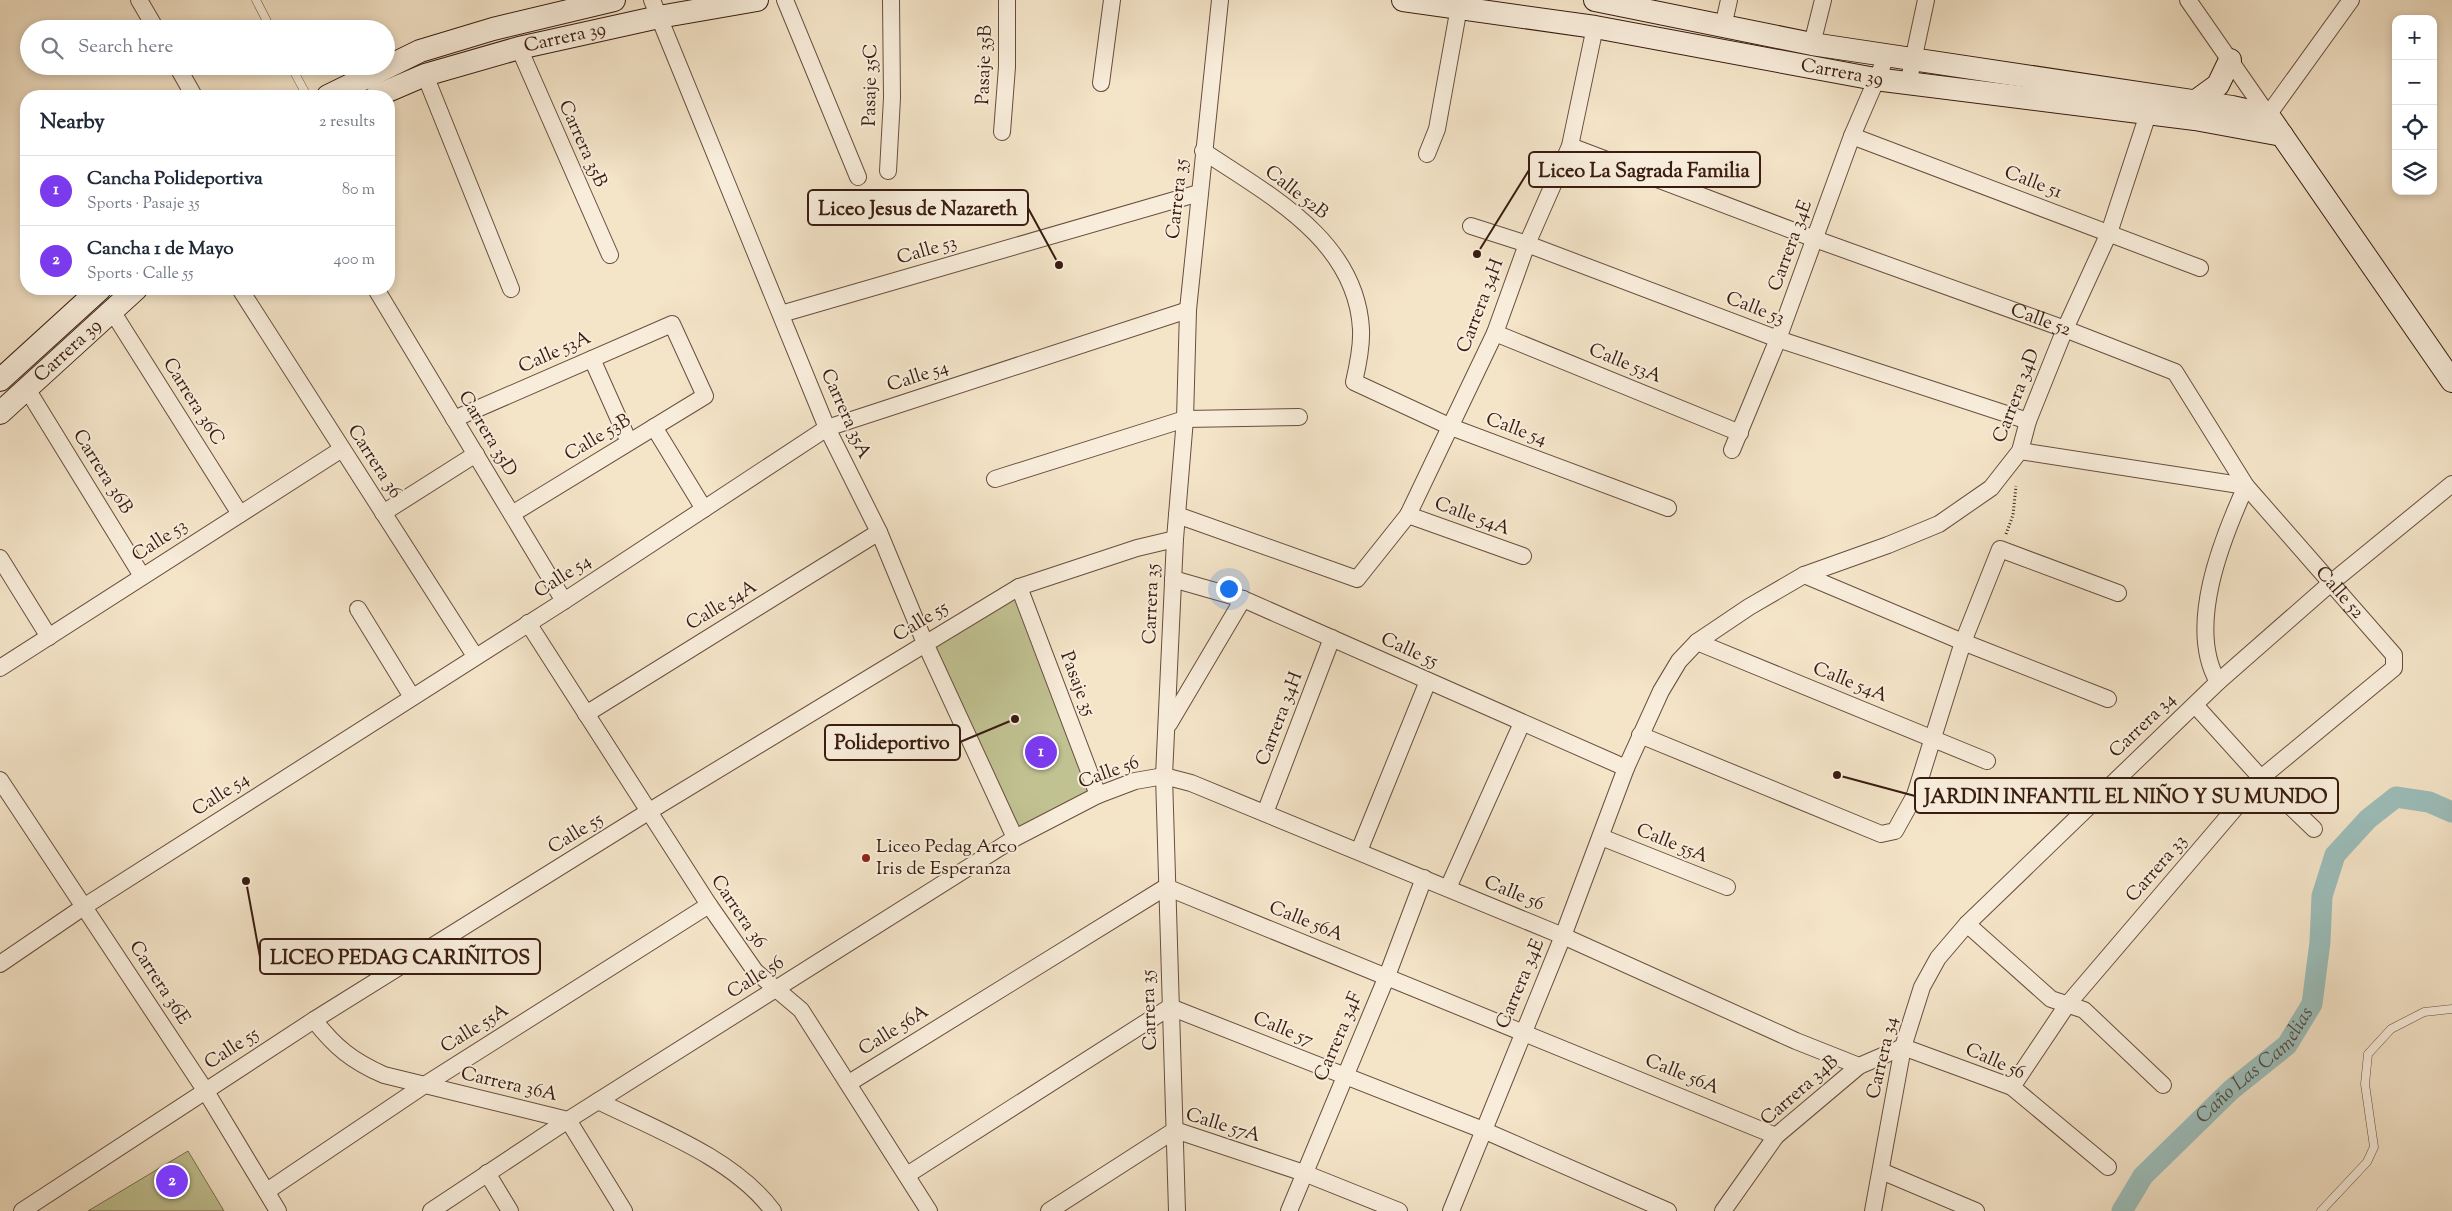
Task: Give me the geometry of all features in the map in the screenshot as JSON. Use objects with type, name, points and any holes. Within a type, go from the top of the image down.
[{"type":"main road","name":"Carrera 39","points":[[395,63],[420,51],[493,29],[559,6],[614,0]]},
{"type":"main road","name":"Carrera 39","points":[[390,90],[425,75],[655,8],[757,0]]},
{"type":"main road","name":"Carrera 39","points":[[1402,0],[1595,27],[1875,80],[2235,125],[2282,135]]},
{"type":"main road","name":"Carrera 39","points":[[1595,0],[1634,3],[1723,27],[1812,44],[2196,101],[2268,115]]},
{"type":"main road","points":[[2196,101],[2218,85],[2230,60]]},
{"type":"main road","name":"Carrera 39","points":[[340,90],[371,75]]},
{"type":"main road","points":[[2268,115],[2452,381]]},
{"type":"main road","name":"Carrera 39","points":[[0,380],[93,295]]},
{"type":"main road","name":"Carrera 39","points":[[0,413],[129,295]]},
{"type":"street","points":[[140,0],[151,20]]},
{"type":"street","points":[[785,0],[858,177]]},
{"type":"street","name":"Pasaje 35C","points":[[888,171],[892,98],[891,0]]},
{"type":"street","name":"Pasaje 35B","points":[[1002,132],[1007,67],[1007,0]]},
{"type":"street","points":[[1101,83],[1112,0]]},
{"type":"street","name":"Carrera 35","points":[[1177,1211],[1164,776],[1168,726],[1174,539],[1184,419],[1188,310],[1220,0]]},
{"type":"street","points":[[1723,27],[1730,0]]},
{"type":"street","points":[[1812,44],[1823,0]]},
{"type":"street","points":[[1908,84],[1926,0]]},
{"type":"street","points":[[2188,0],[2268,115],[2351,0]]},
{"type":"street","points":[[1427,154],[1436,128],[1459,7]]},
{"type":"street","name":"Carrera 35A","points":[[655,8],[827,428],[879,532],[925,643],[1015,838]]},
{"type":"street","name":"Carrera 34H","points":[[1177,515],[1357,579],[1408,515],[1495,333],[1527,244],[1570,146],[1595,27]]},
{"type":"street","name":"Carrera 35B","points":[[519,48],[610,255]]},
{"type":"street","name":"Carrera 34E","points":[[1732,450],[1778,339],[1852,136],[1887,55]]},
{"type":"street","points":[[182,75],[191,90]]},
{"type":"street","points":[[425,75],[511,289]]},
{"type":"street","name":"Carrera 34D","points":[[1697,642],[1749,607],[1804,575],[1888,545],[1939,524],[1991,488],[2020,451],[2028,421],[2065,329],[2109,233],[2148,114]]},
{"type":"street","name":"Calle 51","points":[[1852,136],[2200,268]]},
{"type":"street","name":"Calle 52","points":[[1570,146],[1815,239],[2065,329],[2175,372],[2246,486],[2394,655]]},
{"type":"street","name":"Calle 52B","points":[[1203,151],[1289,208],[1314,230],[1333,252],[1358,305],[1362,330],[1360,358],[1354,382]]},
{"type":"street","name":"Calle 53","points":[[781,314],[1199,193]]},
{"type":"street","name":"Calle 53","points":[[1471,226],[1527,244],[1778,339],[2028,421]]},
{"type":"street","name":"Carrera 36","points":[[244,295],[475,656]]},
{"type":"street","name":"Carrera 35D","points":[[380,295],[564,601]]},
{"type":"street","name":"Calle 54","points":[[0,964],[84,906],[564,601],[827,428],[1188,310]]},
{"type":"street","name":"Carrera 36C","points":[[112,311],[240,514]]},
{"type":"street","name":"Calle 53A","points":[[454,419],[672,324],[705,396]]},
{"type":"street","name":"Calle 53A","points":[[1495,333],[1740,433]]},
{"type":"street","points":[[592,359],[628,442]]},
{"type":"street","name":"Calle 54","points":[[1354,382],[1450,427],[1668,508]]},
{"type":"street","name":"Carrera 36B","points":[[27,389],[142,576]]},
{"type":"street","name":"Calle 53B","points":[[512,514],[705,396]]},
{"type":"street","points":[[995,479],[1184,419],[1299,417]]},
{"type":"street","points":[[654,427],[704,509]]},
{"type":"street","name":"Calle 53","points":[[0,668],[342,448]]},
{"type":"street","points":[[2020,451],[2246,486],[2228,525],[2217,556],[2209,598],[2206,639],[2207,655],[2218,682]]},
{"type":"street","points":[[383,512],[476,454]]},
{"type":"street","name":"Carrera 34","points":[[1872,1211],[1903,1047],[1922,987],[1938,958],[1967,924],[2218,682],[2332,582],[2452,484]]},
{"type":"street","name":"Calle 54A","points":[[1408,515],[1523,556]]},
{"type":"street","name":"Calle 54A","points":[[586,714],[879,532]]},
{"type":"street","name":"Calle 55","points":[[22,1211],[314,1020],[648,812],[1019,587],[1137,548],[1174,539]]},
{"type":"street","points":[[1640,734],[1882,834],[1895,831],[1915,796],[1963,642],[2000,549],[2118,593]]},
{"type":"street","points":[[0,558],[49,637]]},
{"type":"street","points":[[1804,575],[1963,642],[2108,699]]},
{"type":"street","name":"Calle 55","points":[[1173,579],[1243,599],[1626,768]]},
{"type":"street","name":"Pasaje 35","points":[[1019,587],[1098,795]]},
{"type":"street","points":[[1168,726],[1243,599]]},
{"type":"street","points":[[358,609],[412,697]]},
{"type":"street","name":"Carrera 36","points":[[528,623],[709,905],[755,971],[800,1010],[849,1083],[929,1211]]},
{"type":"street","name":"Carrera 34H","points":[[1266,813],[1332,638]]},
{"type":"street","name":"Carrera 34E","points":[[1452,1211],[1522,1031],[1563,936],[1640,734],[1661,691],[1679,661],[1697,642]]},
{"type":"street","name":"Calle 54A","points":[[1697,642],[1987,761]]},
{"type":"street","name":"Carrera 33","points":[[2012,1087],[2067,1005],[2261,778],[2394,668],[2394,655]]},
{"type":"street","points":[[1359,851],[1428,681]]},
{"type":"street","points":[[2195,705],[2261,778],[2314,829]]},
{"type":"street","points":[[1448,888],[1522,723]]},
{"type":"street","name":"Calle 56","points":[[431,1211],[568,1120],[1015,838],[1098,795],[1135,781],[1164,776],[1191,783],[1448,888],[1563,936],[1796,1041],[1859,1066]]},
{"type":"street","name":"Carrera 36E","points":[[0,780],[205,1090],[278,1211]]},
{"type":"street","name":"Calle 55A","points":[[1601,837],[1727,888]]},
{"type":"street","name":"Carrera 34F","points":[[1289,1211],[1387,976],[1424,878]]},
{"type":"street","name":"Calle 56A","points":[[849,1083],[1166,887],[1776,1136]]},
{"type":"street","name":"Calle 55A","points":[[266,1191],[423,1086],[709,905]]},
{"type":"street","points":[[1967,924],[2051,999],[2084,1010],[2163,1085]]},
{"type":"street","points":[[907,1175],[1170,1007]]},
{"type":"street","name":"Calle 57","points":[[1170,1007],[1483,1130],[1668,1211]]},
{"type":"street","name":"Carrera 36A","points":[[314,1020],[332,1044],[356,1063],[384,1075],[568,1120]]},
{"type":"street","name":"Calle 56","points":[[1903,1047],[2012,1087],[2108,1167]]},
{"type":"street","name":"Carrera 34B","points":[[1723,1211],[1776,1136],[1859,1066],[1903,1047]]},
{"type":"street","points":[[598,1101],[681,1141],[729,1170],[765,1200],[773,1211]]},
{"type":"street","points":[[568,1120],[624,1211]]},
{"type":"street","name":"Calle 57A","points":[[1048,1211],[1175,1130],[1304,1173],[1400,1211]]},
{"type":"street","points":[[1881,1171],[1976,1211]]},
{"type":"street","points":[[487,1173],[510,1211]]},
{"type":"lane","points":[[256,0],[266,20]]},
{"type":"lane","points":[[296,75],[304,90]]},
{"type":"lane","points":[[2321,1211],[2367,1162],[2374,1147],[2365,1084],[2368,1054],[2391,1028],[2424,1012],[2452,1009]]},
{"type":"path","points":[[2000,549],[2013,515],[2020,451]]},
{"type":"green space","points":[[1019,587],[1098,795],[1015,838],[925,643]]},
{"type":"green space","points":[[188,1151],[224,1211],[88,1211]]},
{"type":"waterway","name":"Caño Las Camelias","points":[[2122,1211],[2143,1176],[2231,1090],[2287,1045],[2312,1004],[2320,942],[2322,896],[2335,855],[2368,819],[2396,797],[2429,802],[2452,812]]},
{"type":"place","name":"Liceo La Sagrada Familia","points":[[1477,254]]},
{"type":"place","name":"Liceo Jesus de Nazareth","points":[[1059,265]]},
{"type":"place","name":"Polideportivo","points":[[1015,719]]},
{"type":"place","name":"Cancha Polideportiva","points":[[1041,752]]},
{"type":"place","name":"JARDIN INFANTIL EL NIÑO Y SU MUNDO","points":[[1837,775]]},
{"type":"place","name":"Liceo Pedag Arco Iris de Esperanza","points":[[866,858]]},
{"type":"place","name":"LICEO PEDAG CARIÑITOS","points":[[246,881]]},
{"type":"place","name":"Cancha 1 de Mayo","points":[[172,1181]]}]
